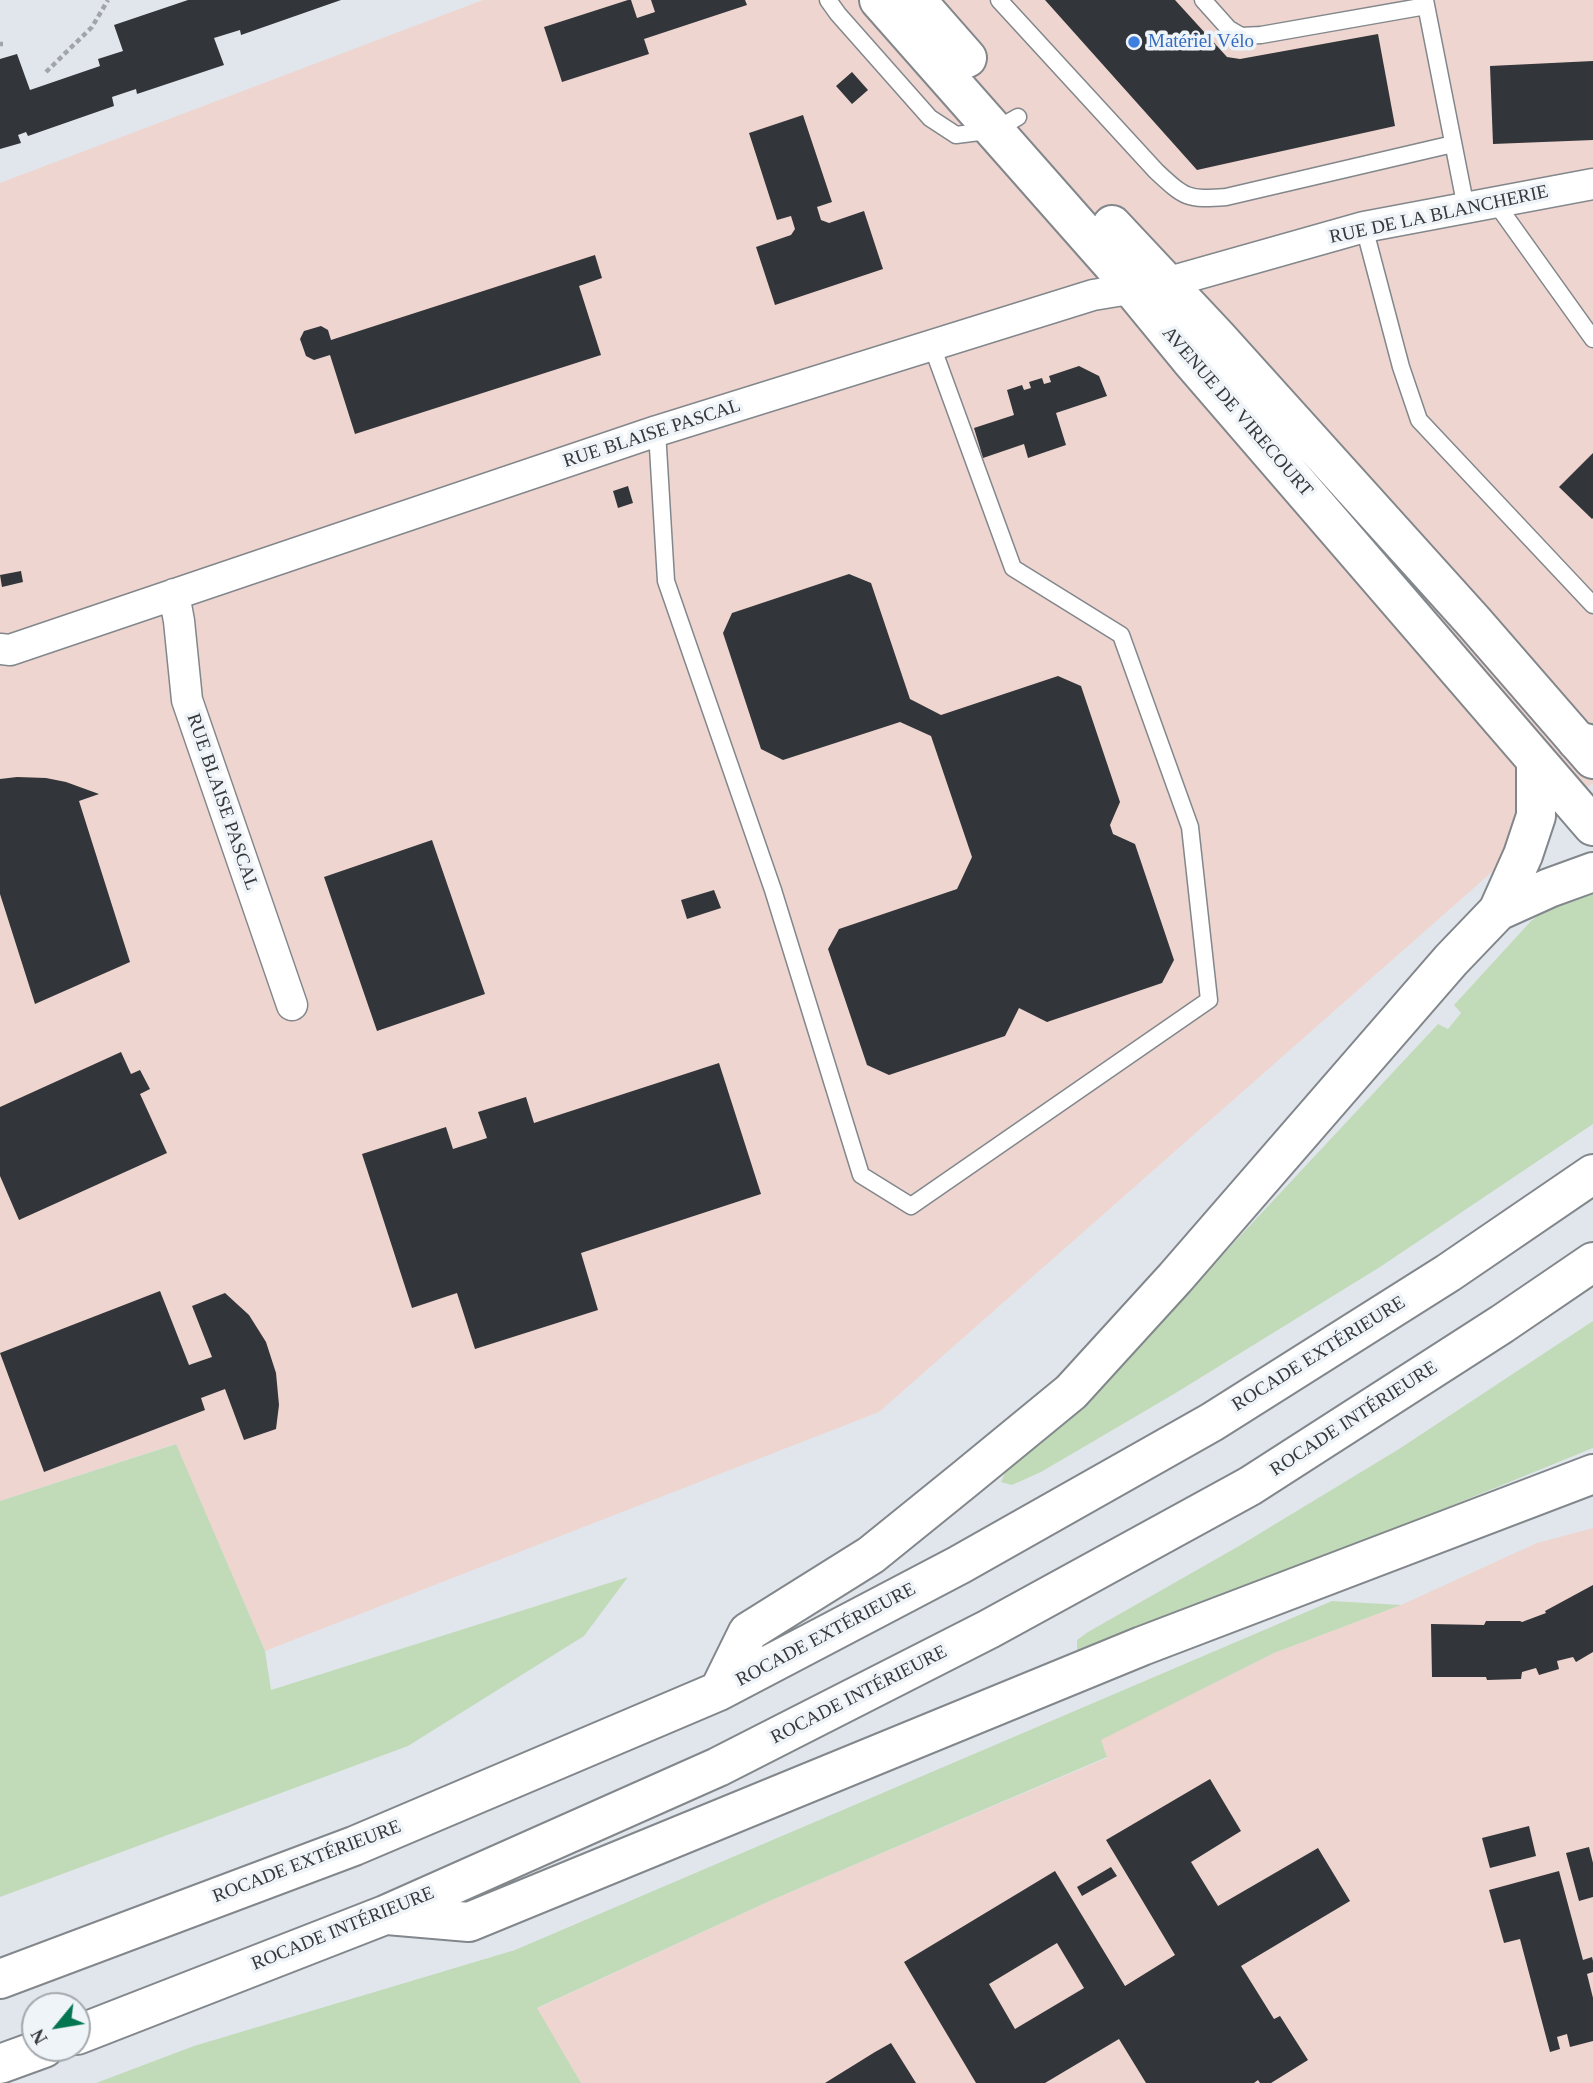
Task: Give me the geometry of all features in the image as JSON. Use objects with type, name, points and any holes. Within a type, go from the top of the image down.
[{"type":"main road","name":"AVENUE DE VIRECOURT","points":[[879,0],[1006,123],[1149,286],[1226,347],[1588,749]]},
{"type":"main road","name":"AVENUE DE VIRECOURT","points":[[915,0],[1006,123]]},
{"type":"main road","name":"AVENUE DE VIRECOURT","points":[[1149,286],[1190,359],[1593,827]]},
{"type":"main road","points":[[719,1691],[748,1632],[871,1555],[1071,1392],[1175,1278],[1451,960],[1498,911],[1536,816],[1536,761]]},
{"type":"main road","points":[[1498,911],[1593,872]]},
{"type":"main road","name":"ROCADE EXTÉRIEURE","points":[[0,1979],[354,1846],[719,1691],[959,1565],[1212,1422],[1448,1273],[1593,1174]]},
{"type":"main road","name":"ROCADE INTÉRIEURE","points":[[91,2030],[385,1915],[718,1767],[989,1629],[1250,1486],[1502,1324],[1593,1262]]},
{"type":"main road","points":[[385,1915],[469,1922],[1142,1646],[1593,1474]]},
{"type":"main road","points":[[0,2064],[21,2056]]},
{"type":"street","name":"RUE DE LA BLANCHERIE","points":[[1149,286],[1364,227],[1593,184]]},
{"type":"street","name":"RUE BLAISE PASCAL","points":[[0,649],[10,650],[657,431],[1093,296],[1149,286]]},
{"type":"street","name":"RUE BLAISE PASCAL","points":[[174,594],[187,700],[292,1005]]},
{"type":"lane","points":[[828,0],[930,118],[956,135],[1006,123]]},
{"type":"lane","points":[[999,0],[1156,171],[1178,191],[1196,199],[1226,197],[1453,145]]},
{"type":"lane","points":[[1203,0],[1229,29],[1241,36],[1261,35],[1425,3],[1466,208]]},
{"type":"lane","points":[[1495,202],[1593,339]]},
{"type":"lane","points":[[1364,227],[1401,367],[1419,420],[1593,605]]},
{"type":"lane","points":[[657,431],[666,581],[773,890],[861,1175],[911,1206],[1209,1000],[1191,827],[1121,635],[1013,568],[932,346]]},
{"type":"path","points":[[46,72],[92,27],[108,0]]},
{"type":"shaded area","points":[[483,0],[1593,0],[1593,783],[879,1412],[265,1651],[175,1444],[0,1501],[0,183]]},
{"type":"shaded area","points":[[1593,1528],[1593,2083],[581,2083],[536,2009],[774,1899],[1107,1758],[1100,1740],[1274,1653],[1401,1605],[1537,1543]]},
{"type":"green space","points":[[1593,891],[1593,1124],[1380,1267],[1174,1394],[1041,1472],[1012,1485],[1001,1482],[1006,1470],[1157,1325],[1438,1024],[1448,1029],[1461,1013],[1454,1005],[1531,921],[1562,897]]},
{"type":"green space","points":[[1593,1321],[1593,1448],[1090,1653],[1077,1650],[1077,1640],[1088,1632],[1239,1546],[1399,1449]]},
{"type":"green space","points":[[176,1444],[265,1651],[271,1690],[628,1577],[584,1636],[408,1746],[0,1897],[0,1501]]},
{"type":"green space","points":[[1332,1601],[1401,1605],[1274,1653],[1101,1740],[1107,1757],[774,1899],[537,2008],[581,2083],[96,2083],[194,2046],[515,1950]]},
{"type":"building","points":[[188,0],[341,0],[241,35],[240,30],[214,38],[224,65],[137,94],[136,89],[112,97],[114,106],[28,136],[26,132],[18,135],[21,143],[0,149],[0,59],[17,54],[30,90],[100,66],[98,59],[123,51],[114,25]]},
{"type":"building","points":[[631,0],[637,18],[655,12],[651,0],[745,0],[747,5],[644,39],[649,54],[562,82],[544,27]]},
{"type":"building","points":[[1045,0],[1175,0],[1227,57],[1240,59],[1378,34],[1395,126],[1197,170]]},
{"type":"building","points":[[1593,61],[1593,140],[1493,144],[1490,66]]},
{"type":"building","points":[[852,72],[868,90],[852,104],[836,86]]},
{"type":"building","points":[[803,115],[832,202],[817,207],[821,220],[829,223],[864,211],[883,269],[775,305],[756,247],[791,235],[795,229],[791,216],[777,220],[749,133]]},
{"type":"building","points":[[595,255],[602,278],[579,286],[601,355],[355,434],[330,355],[314,360],[306,356],[300,339],[304,331],[321,326],[328,330],[331,340]]},
{"type":"building","points":[[1079,366],[1099,376],[1107,396],[1056,413],[1066,445],[1028,458],[1024,444],[983,458],[974,428],[1014,415],[1007,390],[1022,385],[1024,390],[1031,388],[1029,382],[1042,378],[1044,384],[1051,382],[1049,376]]},
{"type":"building","points":[[1593,453],[1593,518],[1592,519],[1559,487]]},
{"type":"building","points":[[628,486],[633,503],[618,508],[613,491]]},
{"type":"building","points":[[21,571],[23,582],[2,587],[0,575]]},
{"type":"building","points":[[849,574],[871,583],[910,699],[941,715],[1058,676],[1081,686],[1120,802],[1110,825],[1113,834],[1135,844],[1174,960],[1162,983],[1047,1022],[1019,1008],[1005,1036],[889,1075],[867,1065],[828,949],[839,929],[957,889],[972,857],[931,736],[900,722],[783,760],[761,749],[723,633],[732,613]]},
{"type":"building","points":[[17,777],[66,782],[99,794],[79,801],[130,962],[35,1004],[0,894],[0,779]]},
{"type":"building","points":[[432,840],[485,994],[377,1031],[324,877]]},
{"type":"building","points":[[714,890],[721,908],[687,919],[681,900]]},
{"type":"building","points":[[121,1052],[131,1074],[140,1070],[150,1089],[140,1094],[167,1153],[19,1220],[0,1176],[0,1107]]},
{"type":"building","points":[[719,1063],[761,1194],[581,1253],[598,1310],[475,1349],[457,1293],[412,1308],[362,1154],[446,1127],[453,1149],[487,1138],[478,1112],[526,1097],[534,1123]]},
{"type":"building","points":[[160,1291],[189,1365],[212,1357],[192,1306],[225,1293],[249,1315],[266,1342],[276,1373],[279,1405],[276,1429],[244,1440],[225,1389],[201,1398],[205,1410],[44,1472],[0,1353]]},
{"type":"building","points":[[1593,1585],[1593,1652],[1576,1662],[1573,1657],[1557,1661],[1559,1669],[1539,1675],[1536,1668],[1522,1672],[1521,1679],[1432,1677],[1431,1624],[1484,1625],[1486,1621],[1522,1622],[1546,1613],[1545,1611]]},
{"type":"building","points":[[1210,1779],[1241,1831],[1191,1862],[1218,1906],[1318,1848],[1350,1901],[1241,1966],[1274,2019],[1280,2016],[1308,2060],[1271,2083],[1260,2083],[1258,2080],[1254,2083],[1146,2083],[1119,2039],[1045,2083],[976,2083],[904,1962],[1055,1871],[1125,1986],[1175,1955],[1106,1840]],"holes":[[[1057,1943],[1084,1988],[1015,2029],[989,1984]]]},
{"type":"building","points":[[1529,1826],[1536,1856],[1490,1868],[1482,1838]]},
{"type":"building","points":[[1589,1847],[1593,1863],[1593,1897],[1579,1901],[1566,1853]]},
{"type":"building","points":[[1111,1867],[1117,1876],[1082,1896],[1077,1887]]},
{"type":"building","points":[[1559,1871],[1583,1960],[1592,1957],[1593,1961],[1593,1972],[1587,1974],[1593,1998],[1593,2041],[1570,2047],[1567,2034],[1557,2037],[1560,2049],[1550,2052],[1520,1939],[1504,1943],[1489,1890]]},
{"type":"building","points":[[891,2043],[916,2083],[825,2083],[875,2052]]},
{"type":"place","name":"Matériel Vélo","points":[[1134,42]]}]
